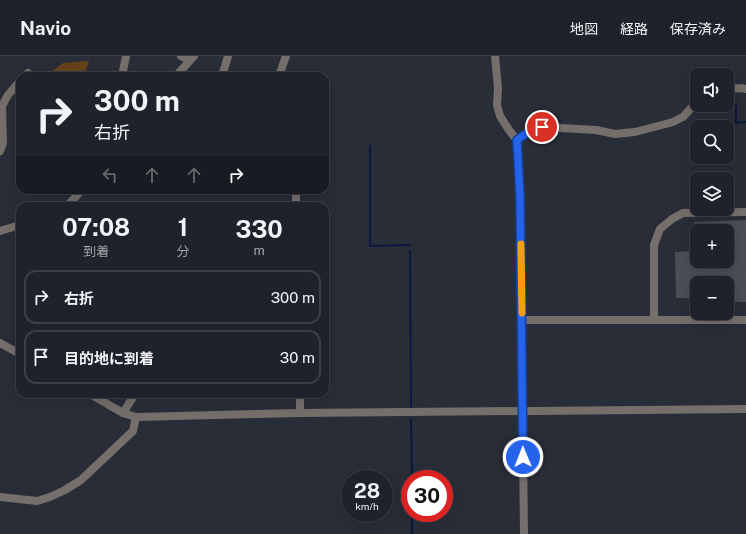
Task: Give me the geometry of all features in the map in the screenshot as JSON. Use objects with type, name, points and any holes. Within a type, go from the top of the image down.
[{"type":"street","points":[[123,72],[126,56]]},
{"type":"street","points":[[181,56],[192,58]]},
{"type":"street","points":[[223,72],[228,56]]},
{"type":"street","points":[[280,72],[286,56]]},
{"type":"street","points":[[496,56],[498,88],[497,105],[500,116],[517,140],[520,196],[524,534]]},
{"type":"street","points":[[180,72],[192,58]]},
{"type":"street","points":[[0,151],[2,143],[2,106],[8,95],[16,86]]},
{"type":"street","points":[[734,89],[746,89]]},
{"type":"street","points":[[517,140],[534,128],[542,127],[596,130],[615,134],[634,132],[673,122],[683,117],[690,109]]},
{"type":"street","points":[[73,202],[79,194]]},
{"type":"street","points":[[654,320],[654,245],[660,229],[672,219],[683,213],[746,212]]},
{"type":"street","points":[[0,231],[16,226]]},
{"type":"street","points":[[522,320],[746,320]]},
{"type":"street","points":[[0,343],[16,352]]},
{"type":"street","points":[[97,398],[123,413],[136,417],[746,409]]},
{"type":"street","points":[[123,413],[132,398]]},
{"type":"street","points":[[300,398],[300,414]]},
{"type":"street","points":[[0,497],[37,501],[65,490],[81,480],[134,431],[136,417]]},
{"type":"shaded area","points":[[89,61],[85,72],[51,72],[63,63]]},
{"type":"building","points":[[746,220],[746,302],[735,302],[734,276],[690,276],[690,298],[676,298],[675,252],[690,251],[690,268],[734,268],[734,224],[694,224],[694,222]]},
{"type":"waterway","points":[[736,104],[736,123],[746,122]]},
{"type":"waterway","points":[[370,146],[370,246],[410,245]]},
{"type":"waterway","points":[[410,251],[411,407]]},
{"type":"waterway","points":[[411,419],[412,470]]},
{"type":"waterway","points":[[412,522],[412,534]]},
{"type":"slow traffic","points":[[521,244],[522,313]]},
{"type":"route","points":[[523,457],[520,196],[517,140],[534,128],[542,127]]}]
